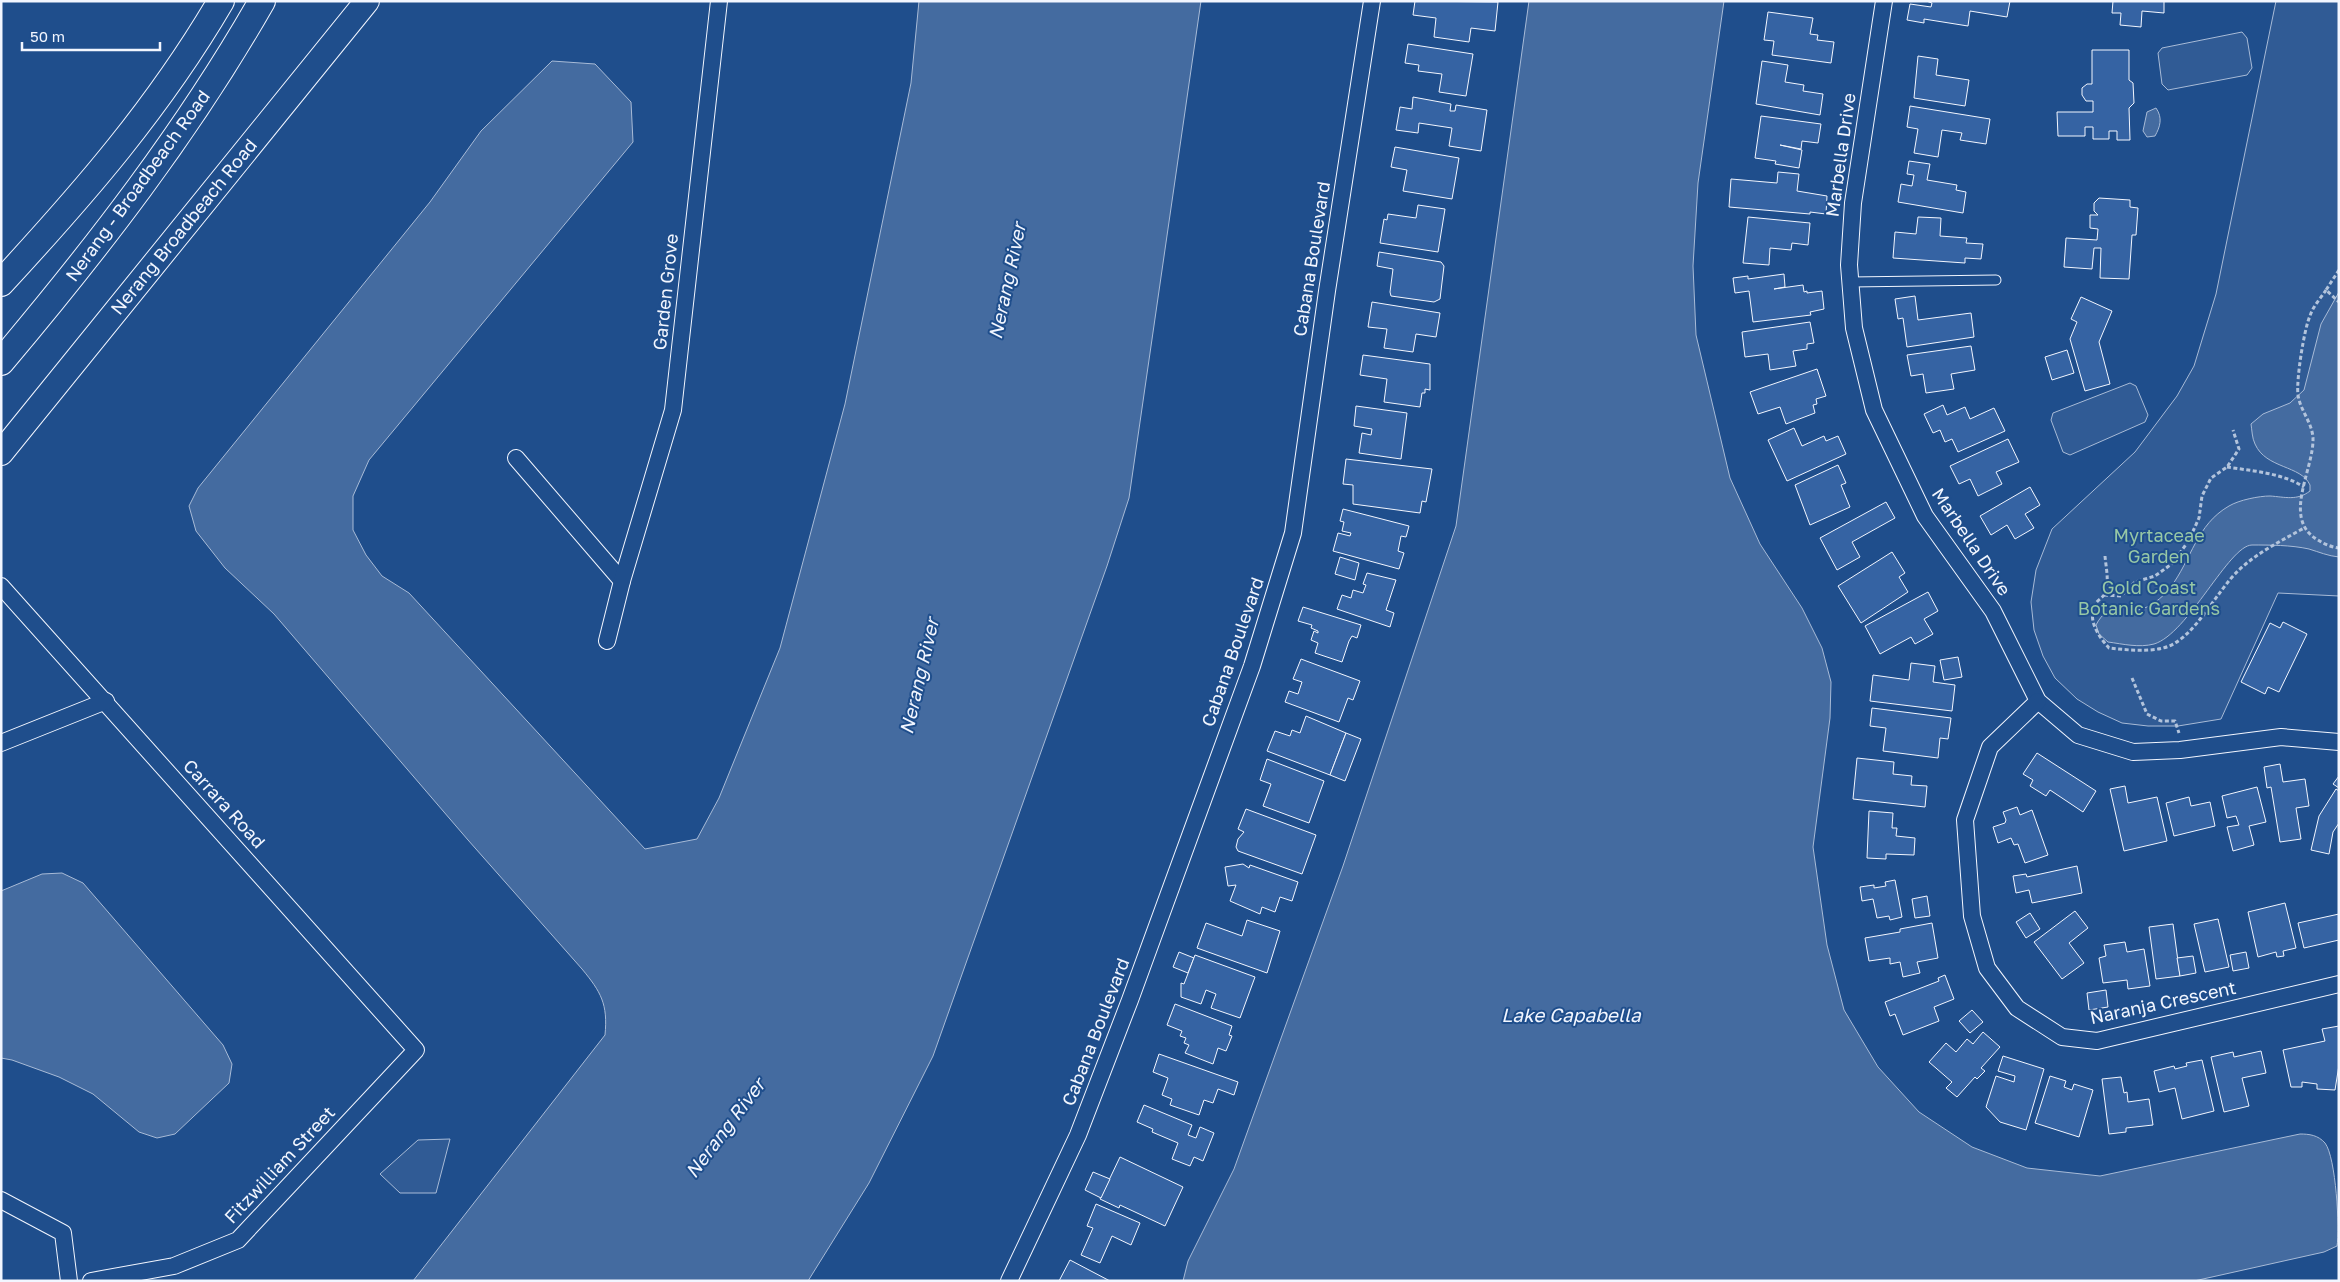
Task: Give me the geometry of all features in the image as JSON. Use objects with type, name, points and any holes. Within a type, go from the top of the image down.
[{"type":"main road","name":"Nerang - Broadbeach Road","points":[[1,282],[96,178],[122,145],[169,83],[221,1]]},
{"type":"main road","name":"Nerang - Broadbeach Road","points":[[1,362],[98,245],[164,155],[208,91],[262,1]]},
{"type":"street","name":"Nerang Broadbeach Road","points":[[1,453],[367,1]]},
{"type":"street","name":"Garden Grove","points":[[607,641],[622,581],[673,410],[719,1]]},
{"type":"street","name":"Cabana Boulevard","points":[[1009,1281],[1078,1135],[1127,1009],[1252,666],[1293,533],[1327,291],[1372,1]]},
{"type":"street","name":"Marbella Drive","points":[[1884,1],[1853,203],[1849,265],[1854,328],[1874,410],[1925,516],[1993,611],[2038,700],[2078,735],[2133,752],[2180,750],[2281,737],[2339,742]]},
{"type":"street","points":[[516,458],[622,581]]},
{"type":"street","name":"Carrara Road","points":[[1,586],[106,701],[416,1050]]},
{"type":"street","name":"Naranja Crescent","points":[[2038,700],[1990,747],[1965,820],[1972,916],[1987,968],[2017,1008],[2062,1037],[2097,1041],[2339,984]]},
{"type":"street","points":[[1,743],[106,701]]},
{"type":"street","name":"Fitzwilliam Street","points":[[91,1281],[174,1266],[238,1240],[416,1050]]},
{"type":"street","points":[[1,1200],[62,1233],[69,1281]]},
{"type":"lane","points":[[1851,282],[1996,280]]},
{"type":"path","points":[[2339,270],[2309,316],[2298,383],[2298,397],[2311,426],[2313,438],[2311,460],[2300,505],[2304,528],[2313,537],[2339,548]]},
{"type":"path","points":[[2326,290],[2339,302]]},
{"type":"path","points":[[2104,595],[2121,596],[2135,582],[2155,576],[2173,564],[2189,540],[2199,518],[2202,496],[2211,478],[2227,467],[2239,450],[2233,430]]},
{"type":"path","points":[[2227,467],[2286,478],[2304,487]]},
{"type":"path","points":[[2105,556],[2107,580],[2104,595],[2095,604],[2092,620],[2098,636],[2109,648],[2136,651],[2164,648],[2185,637],[2239,570],[2262,551],[2304,528]]},
{"type":"path","points":[[2132,678],[2147,714],[2161,721],[2175,722],[2179,732]]},
{"type":"shaded area","name":"Gold Coast Botanic Gardens","points":[[2276,1],[2339,1],[2339,596],[2278,593],[2221,719],[2178,726],[2148,726],[2122,723],[2098,712],[2077,699],[2055,678],[2043,656],[2034,630],[2031,602],[2036,570],[2052,529],[2135,452],[2177,396],[2194,366],[2216,294]]},
{"type":"shaded area","points":[[2242,32],[2247,38],[2252,68],[2247,75],[2168,90],[2162,84],[2158,53],[2162,48]]},
{"type":"shaded area","points":[[2130,383],[2136,386],[2148,415],[2145,422],[2070,455],[2063,452],[2051,420],[2053,413]]},
{"type":"shaded area","points":[[450,1139],[436,1193],[400,1193],[380,1174],[418,1140]]},
{"type":"water","name":"Nerang River","points":[[919,1],[1201,1],[1129,498],[1107,566],[933,1056],[869,1183],[808,1281],[413,1281],[605,1035],[606,1024],[602,999],[582,969],[468,840],[274,614],[225,568],[196,531],[189,506],[198,488],[430,202],[481,131],[552,61],[595,64],[631,102],[633,142],[369,460],[353,496],[353,530],[366,555],[382,576],[409,593],[645,849],[697,839],[719,798],[780,648],[845,404],[911,83]]},
{"type":"water","name":"Lake Capabella","points":[[1529,1],[1724,1],[1698,183],[1693,266],[1696,335],[1730,478],[1760,544],[1802,608],[1822,648],[1831,682],[1830,718],[1813,847],[1827,945],[1844,1010],[1878,1067],[1919,1112],[1972,1147],[2027,1168],[2100,1176],[2300,1134],[2316,1137],[2325,1143],[2332,1163],[2337,1210],[2337,1246],[2324,1252],[2194,1281],[1183,1281],[1188,1261],[1234,1169],[1343,866],[1456,526]]},
{"type":"water","points":[[2156,108],[2160,115],[2159,126],[2155,136],[2147,137],[2143,131],[2147,112]]},
{"type":"water","points":[[2339,292],[2339,557],[2295,547],[2252,545],[2243,549],[2232,559],[2194,608],[2167,637],[2154,644],[2143,646],[2108,642],[2099,634],[2096,625],[2101,617],[2111,610],[2120,607],[2125,607],[2130,615],[2150,606],[2163,596],[2177,577],[2195,543],[2218,514],[2233,504],[2249,499],[2270,496],[2296,497],[2310,491],[2310,485],[2306,479],[2275,463],[2260,452],[2254,442],[2251,424],[2263,414],[2290,403],[2304,390],[2321,324]]},
{"type":"water","points":[[62,873],[83,883],[223,1045],[232,1064],[229,1083],[175,1134],[157,1138],[139,1132],[93,1094],[59,1077],[12,1060],[1,1058],[1,891],[42,874]]},
{"type":"building","points":[[1415,1],[1498,2],[1495,31],[1471,28],[1469,42],[1434,37],[1436,18],[1413,15]]},
{"type":"building","points":[[1926,1],[2010,1],[2007,17],[1970,11],[1968,26],[1924,19],[1924,23],[1907,20],[1910,4],[1931,7],[1932,3]]},
{"type":"building","points":[[2113,1],[2164,1],[2164,13],[2142,11],[2141,27],[2120,25],[2121,13],[2112,13]]},
{"type":"building","points":[[1768,12],[1813,18],[1810,34],[1818,35],[1817,40],[1834,42],[1831,63],[1772,55],[1774,41],[1764,40]]},
{"type":"building","points":[[1408,44],[1473,54],[1466,96],[1439,92],[1442,74],[1418,71],[1419,65],[1405,63]]},
{"type":"building","points":[[2092,50],[2129,50],[2129,80],[2133,83],[2134,103],[2129,108],[2130,140],[2117,140],[2117,131],[2109,131],[2109,139],[2093,139],[2093,127],[2085,127],[2085,136],[2058,136],[2057,112],[2093,112],[2093,101],[2086,101],[2082,95],[2082,88],[2087,84],[2092,84]]},
{"type":"building","points":[[1918,56],[1938,59],[1936,75],[1969,80],[1965,106],[1914,98]]},
{"type":"building","points":[[1762,61],[1788,65],[1785,82],[1804,85],[1803,91],[1823,94],[1820,115],[1756,104]]},
{"type":"building","points":[[1413,97],[1451,104],[1450,111],[1455,111],[1456,105],[1487,110],[1481,151],[1449,146],[1452,128],[1419,123],[1418,133],[1396,130],[1400,107],[1412,109]]},
{"type":"building","points":[[1910,106],[1990,119],[1986,144],[1960,140],[1962,133],[1942,130],[1938,157],[1914,153],[1918,129],[1907,127]]},
{"type":"building","points":[[1761,116],[1821,124],[1818,143],[1802,141],[1801,149],[1780,145],[1802,150],[1799,168],[1775,164],[1776,161],[1755,158]]},
{"type":"building","points":[[1395,147],[1459,158],[1452,199],[1403,191],[1407,170],[1391,167]]},
{"type":"building","points":[[1909,161],[1930,164],[1927,180],[1957,185],[1956,190],[1966,192],[1963,213],[1898,202],[1901,184],[1912,186],[1914,175],[1907,174]]},
{"type":"building","points":[[1778,172],[1799,174],[1797,191],[1827,196],[1826,214],[1729,207],[1731,179],[1777,183]]},
{"type":"building","points":[[2099,198],[2130,200],[2130,207],[2138,208],[2136,235],[2132,235],[2129,279],[2100,278],[2101,248],[2094,248],[2092,269],[2064,267],[2066,238],[2097,240],[2098,229],[2090,228],[2090,215],[2098,215],[2094,211],[2094,203]]},
{"type":"building","points":[[1418,205],[1445,209],[1438,252],[1380,243],[1384,219],[1387,220],[1388,214],[1416,218]]},
{"type":"building","points":[[1748,217],[1810,223],[1808,245],[1792,243],[1791,250],[1770,248],[1769,265],[1743,263]]},
{"type":"building","points":[[1918,217],[1941,218],[1940,236],[1967,238],[1966,243],[1983,244],[1981,259],[1965,258],[1965,263],[1893,258],[1895,232],[1916,234]]},
{"type":"building","points":[[1379,252],[1441,262],[1444,266],[1440,299],[1434,302],[1391,296],[1393,269],[1377,266]]},
{"type":"building","points":[[1784,274],[1785,287],[1774,289],[1803,285],[1804,292],[1807,291],[1807,293],[1822,291],[1824,309],[1810,312],[1811,315],[1753,322],[1749,291],[1735,293],[1733,278],[1748,276],[1748,279]]},
{"type":"building","points":[[1915,296],[1918,320],[1971,313],[1974,337],[1907,347],[1903,318],[1898,319],[1895,299]]},
{"type":"building","points":[[2081,297],[2112,311],[2099,342],[2110,384],[2085,391],[2070,339],[2077,322],[2071,319]]},
{"type":"building","points":[[1372,302],[1440,313],[1436,337],[1416,334],[1413,352],[1384,348],[1387,329],[1368,327]]},
{"type":"building","points":[[1810,322],[1814,343],[1807,344],[1807,349],[1793,351],[1796,366],[1770,370],[1768,354],[1745,357],[1742,332]]},
{"type":"building","points":[[1971,346],[1975,370],[1951,374],[1954,389],[1926,393],[1923,374],[1911,376],[1907,355]]},
{"type":"building","points":[[2067,350],[2074,373],[2052,380],[2045,357]]},
{"type":"building","points":[[1363,355],[1430,364],[1430,390],[1425,389],[1425,393],[1422,393],[1420,407],[1384,402],[1387,379],[1360,375]]},
{"type":"building","points":[[1817,369],[1826,396],[1816,399],[1817,404],[1813,405],[1815,413],[1786,424],[1780,407],[1758,414],[1750,392]]},
{"type":"building","points":[[1943,405],[1947,415],[1965,407],[1970,419],[1994,408],[2005,431],[1958,452],[1952,439],[1945,442],[1940,430],[1933,433],[1924,414]]},
{"type":"building","points":[[1356,406],[1407,413],[1401,459],[1359,453],[1362,433],[1371,435],[1372,429],[1354,426]]},
{"type":"building","points":[[1794,428],[1802,446],[1824,436],[1826,441],[1838,436],[1846,454],[1787,481],[1768,440]]},
{"type":"building","points":[[2008,439],[2019,462],[1996,472],[2002,484],[1978,496],[1970,479],[1959,484],[1950,466]]},
{"type":"building","points":[[1346,459],[1432,469],[1426,502],[1422,501],[1420,513],[1353,504],[1353,485],[1343,484]]},
{"type":"building","points":[[1838,465],[1846,483],[1841,485],[1850,507],[1810,525],[1795,485]]},
{"type":"building","points":[[2030,487],[2040,505],[2025,514],[2034,528],[2015,539],[2007,525],[1991,535],[1980,516]]},
{"type":"building","points":[[1886,502],[1895,518],[1852,542],[1860,557],[1837,570],[1820,538]]},
{"type":"building","points":[[1343,509],[1409,526],[1406,537],[1401,536],[1398,551],[1404,553],[1399,569],[1333,551],[1338,533],[1350,536],[1351,533],[1342,531],[1344,522],[1340,521]]},
{"type":"building","points":[[1892,552],[1905,573],[1899,577],[1908,592],[1861,623],[1838,586]]},
{"type":"building","points":[[1340,557],[1359,563],[1355,580],[1335,574]]},
{"type":"building","points":[[1367,573],[1396,580],[1386,610],[1394,613],[1390,627],[1337,609],[1342,595],[1351,598],[1353,590],[1363,593],[1366,585],[1363,584]]},
{"type":"building","points":[[1928,592],[1938,611],[1924,619],[1933,634],[1915,644],[1911,637],[1880,654],[1865,626]]},
{"type":"building","points":[[1303,607],[1361,625],[1357,638],[1352,636],[1349,641],[1342,662],[1315,653],[1318,643],[1311,640],[1314,631],[1318,633],[1318,631],[1311,628],[1312,625],[1298,621]]},
{"type":"building","points":[[2283,622],[2307,634],[2279,692],[2268,687],[2265,694],[2241,682],[2270,623],[2280,628]]},
{"type":"building","points":[[1958,657],[1962,677],[1944,680],[1940,660]]},
{"type":"building","points":[[1301,659],[1360,681],[1353,700],[1348,698],[1339,722],[1285,702],[1289,691],[1298,694],[1302,682],[1293,679]]},
{"type":"building","points":[[1911,663],[1935,666],[1933,682],[1955,685],[1952,711],[1870,701],[1873,675],[1909,680]]},
{"type":"building","points":[[1872,708],[1951,718],[1948,739],[1940,738],[1938,758],[1883,751],[1886,728],[1870,726]]},
{"type":"building","points":[[1306,716],[1346,733],[1330,775],[1267,751],[1275,731],[1290,736],[1292,730],[1300,733]]},
{"type":"building","points":[[1346,733],[1361,739],[1345,781],[1330,775]]},
{"type":"building","points":[[2037,753],[2096,791],[2083,812],[2050,790],[2046,796],[2030,786],[2033,780],[2023,774]]},
{"type":"building","points":[[1857,758],[1894,762],[1893,774],[1912,776],[1911,785],[1927,786],[1925,807],[1853,799]]},
{"type":"building","points":[[1267,759],[1324,781],[1309,823],[1263,806],[1271,784],[1260,780]]},
{"type":"building","points":[[2280,764],[2283,782],[2305,779],[2309,806],[2296,808],[2301,839],[2280,842],[2271,787],[2267,788],[2264,767]]},
{"type":"building","points":[[2339,776],[2339,788],[2333,784]]},
{"type":"building","points":[[2125,786],[2128,803],[2157,797],[2167,841],[2124,851],[2110,789]]},
{"type":"building","points":[[2257,787],[2266,822],[2249,826],[2254,845],[2233,851],[2227,827],[2239,825],[2236,816],[2227,818],[2222,796]]},
{"type":"building","points":[[2336,789],[2339,791],[2339,823],[2333,832],[2329,854],[2311,850],[2319,816]]},
{"type":"building","points":[[2189,797],[2191,806],[2210,802],[2215,826],[2174,836],[2166,803]]},
{"type":"building","points":[[2017,807],[2020,815],[2032,810],[2048,855],[2025,863],[2018,844],[2014,845],[2011,838],[1998,843],[1993,827],[2005,823],[2006,820],[2003,812]]},
{"type":"building","points":[[1246,809],[1316,835],[1302,874],[1238,851],[1236,847],[1238,839],[1244,832],[1238,829]]},
{"type":"building","points":[[1869,811],[1893,813],[1892,828],[1897,828],[1896,836],[1915,838],[1914,855],[1886,854],[1886,859],[1867,858]]},
{"type":"building","points":[[1243,864],[1249,868],[1250,865],[1298,882],[1292,901],[1280,897],[1275,912],[1262,907],[1260,914],[1230,901],[1236,885],[1228,886],[1225,867]]},
{"type":"building","points":[[2077,866],[2082,893],[2032,903],[2029,890],[2016,893],[2013,876],[2026,874],[2027,877]]},
{"type":"building","points":[[1895,880],[1902,917],[1890,920],[1889,916],[1877,918],[1873,899],[1862,901],[1860,887],[1874,885],[1874,888],[1886,886],[1885,882]]},
{"type":"building","points":[[1927,896],[1930,916],[1915,918],[1912,899]]},
{"type":"building","points":[[2285,903],[2296,948],[2283,951],[2284,956],[2277,957],[2276,952],[2258,957],[2248,912]]},
{"type":"building","points":[[2075,911],[2088,928],[2069,943],[2084,963],[2062,979],[2034,942]]},
{"type":"building","points":[[2030,913],[2040,929],[2026,938],[2016,922]]},
{"type":"building","points":[[2339,914],[2339,940],[2304,948],[2298,923]]},
{"type":"building","points":[[2218,919],[2229,967],[2205,972],[2194,924]]},
{"type":"building","points":[[1247,920],[1280,931],[1267,973],[1197,948],[1206,923],[1242,936]]},
{"type":"building","points":[[1932,923],[1938,958],[1917,962],[1920,973],[1903,977],[1900,962],[1890,964],[1890,958],[1869,961],[1865,938],[1900,932],[1900,929]]},
{"type":"building","points":[[2173,924],[2180,976],[2156,979],[2149,927]]},
{"type":"building","points":[[2125,942],[2127,952],[2144,949],[2150,986],[2128,989],[2127,980],[2103,983],[2099,958],[2106,956],[2104,945]]},
{"type":"building","points":[[1179,952],[1194,958],[1188,973],[1173,967]]},
{"type":"building","points":[[2246,952],[2249,968],[2233,971],[2230,955]]},
{"type":"building","points":[[1195,955],[1255,977],[1240,1018],[1211,1008],[1216,994],[1206,990],[1201,1004],[1181,997],[1181,983],[1184,984]]},
{"type":"building","points":[[2193,956],[2196,973],[2180,976],[2177,958]]},
{"type":"building","points":[[1945,975],[1954,999],[1934,1007],[1939,1021],[1903,1035],[1895,1014],[1890,1016],[1885,1002],[1939,981],[1938,978]]},
{"type":"building","points":[[2106,990],[2108,1007],[2089,1010],[2087,993]]},
{"type":"building","points":[[1175,1004],[1232,1026],[1229,1035],[1232,1036],[1226,1051],[1218,1048],[1213,1064],[1185,1053],[1189,1045],[1184,1043],[1186,1038],[1180,1036],[1182,1031],[1167,1025]]},
{"type":"building","points":[[1972,1010],[1983,1022],[1970,1033],[1959,1021]]},
{"type":"building","points":[[2339,1026],[2339,1065],[2335,1090],[2317,1089],[2317,1084],[2302,1082],[2302,1087],[2291,1087],[2283,1050],[2325,1041],[2322,1029]]},
{"type":"building","points":[[1983,1032],[2000,1047],[1981,1068],[1985,1071],[1977,1079],[1975,1077],[1957,1097],[1946,1088],[1952,1082],[1929,1062],[1946,1043],[1956,1052],[1967,1039],[1973,1044]]},
{"type":"building","points":[[2261,1051],[2266,1073],[2242,1078],[2249,1106],[2224,1112],[2211,1057],[2233,1052],[2234,1057]]},
{"type":"building","points":[[1159,1054],[1238,1082],[1234,1095],[1218,1089],[1213,1103],[1204,1100],[1199,1115],[1170,1105],[1172,1099],[1162,1095],[1168,1078],[1153,1072]]},
{"type":"building","points":[[2003,1056],[2044,1069],[2026,1130],[2000,1122],[1986,1107],[1996,1076],[2014,1082],[2015,1076],[1998,1071]]},
{"type":"building","points":[[2202,1060],[2214,1111],[2182,1119],[2175,1088],[2159,1092],[2154,1071],[2174,1066],[2175,1069],[2187,1066],[2186,1063]]},
{"type":"building","points":[[2050,1076],[2066,1081],[2064,1087],[2072,1090],[2074,1084],[2093,1090],[2079,1137],[2035,1123]]},
{"type":"building","points":[[2121,1077],[2124,1093],[2127,1092],[2128,1102],[2149,1099],[2153,1125],[2126,1128],[2126,1132],[2109,1134],[2102,1079]]},
{"type":"building","points":[[1144,1105],[1192,1125],[1188,1135],[1196,1138],[1200,1127],[1214,1133],[1203,1161],[1194,1157],[1190,1166],[1172,1159],[1178,1143],[1152,1132],[1153,1129],[1137,1122]]},
{"type":"building","points":[[1120,1157],[1183,1187],[1165,1226],[1120,1205],[1119,1208],[1100,1199]]},
{"type":"building","points":[[1093,1172],[1110,1179],[1101,1198],[1085,1190]]},
{"type":"building","points":[[1096,1204],[1140,1223],[1131,1245],[1112,1236],[1100,1263],[1081,1255],[1093,1228],[1087,1226]]},
{"type":"building","points":[[1070,1260],[1110,1281],[1059,1281]]},
{"type":"park label","name":"Myrtaceae Garden","points":[[2159,546]]}]
